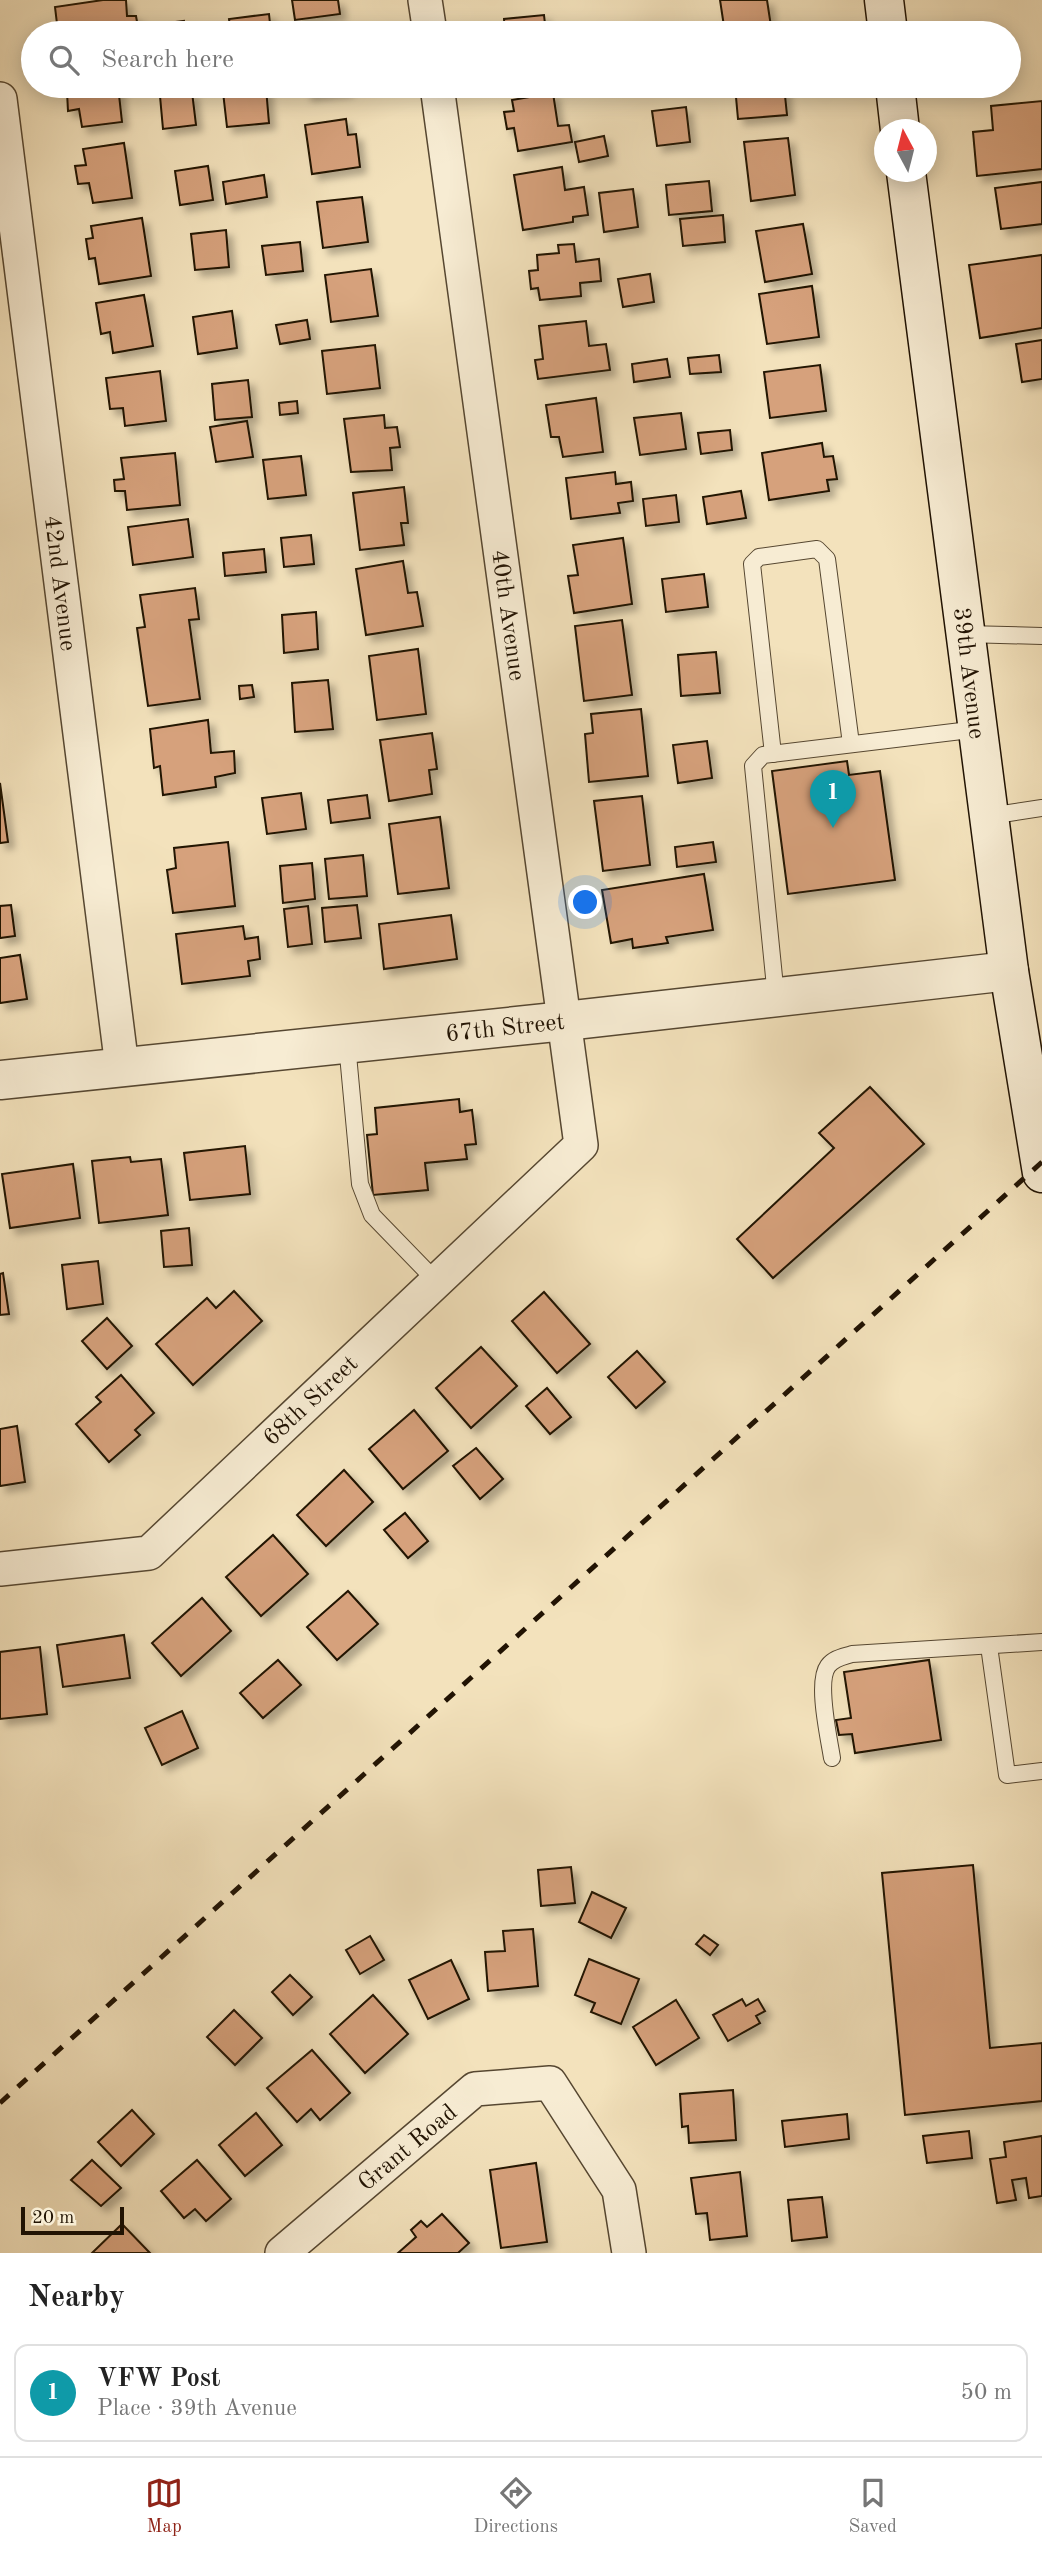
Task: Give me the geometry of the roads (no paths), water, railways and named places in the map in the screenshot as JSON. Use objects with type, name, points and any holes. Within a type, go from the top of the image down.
[{"type":"main road","points":[[884,0],[887,21]]},
{"type":"main road","points":[[896,98],[899,119]]},
{"type":"main road","name":"39th Avenue","points":[[907,182],[1009,971],[1042,1173]]},
{"type":"main road","name":"67th Street","points":[[0,1080],[1009,971]]},
{"type":"street","points":[[425,0],[428,21]]},
{"type":"street","name":"40th Avenue","points":[[439,98],[581,1145]]},
{"type":"street","name":"42nd Avenue","points":[[0,99],[122,1067]]},
{"type":"street","name":"68th Street","points":[[0,1569],[149,1553],[581,1145]]},
{"type":"street","name":"Grant Road","points":[[282,2253],[475,2089],[550,2083],[619,2190],[629,2253]]},
{"type":"lane","points":[[773,754],[752,564],[758,556],[817,550],[827,559],[851,744]]},
{"type":"lane","points":[[965,634],[1042,636]]},
{"type":"lane","points":[[776,997],[753,766],[763,755],[978,730]]},
{"type":"lane","points":[[989,816],[1042,808]]},
{"type":"lane","points":[[347,1044],[360,1184],[372,1214],[436,1281]]},
{"type":"lane","points":[[832,1758],[825,1712],[824,1677],[826,1667],[834,1659],[864,1653],[1042,1642]]},
{"type":"lane","points":[[989,1646],[1007,1775],[1042,1771]]},
{"type":"railway","points":[[0,2103],[1042,1162]]},
{"type":"place","name":"VFW Post","points":[[833,828]]}]
